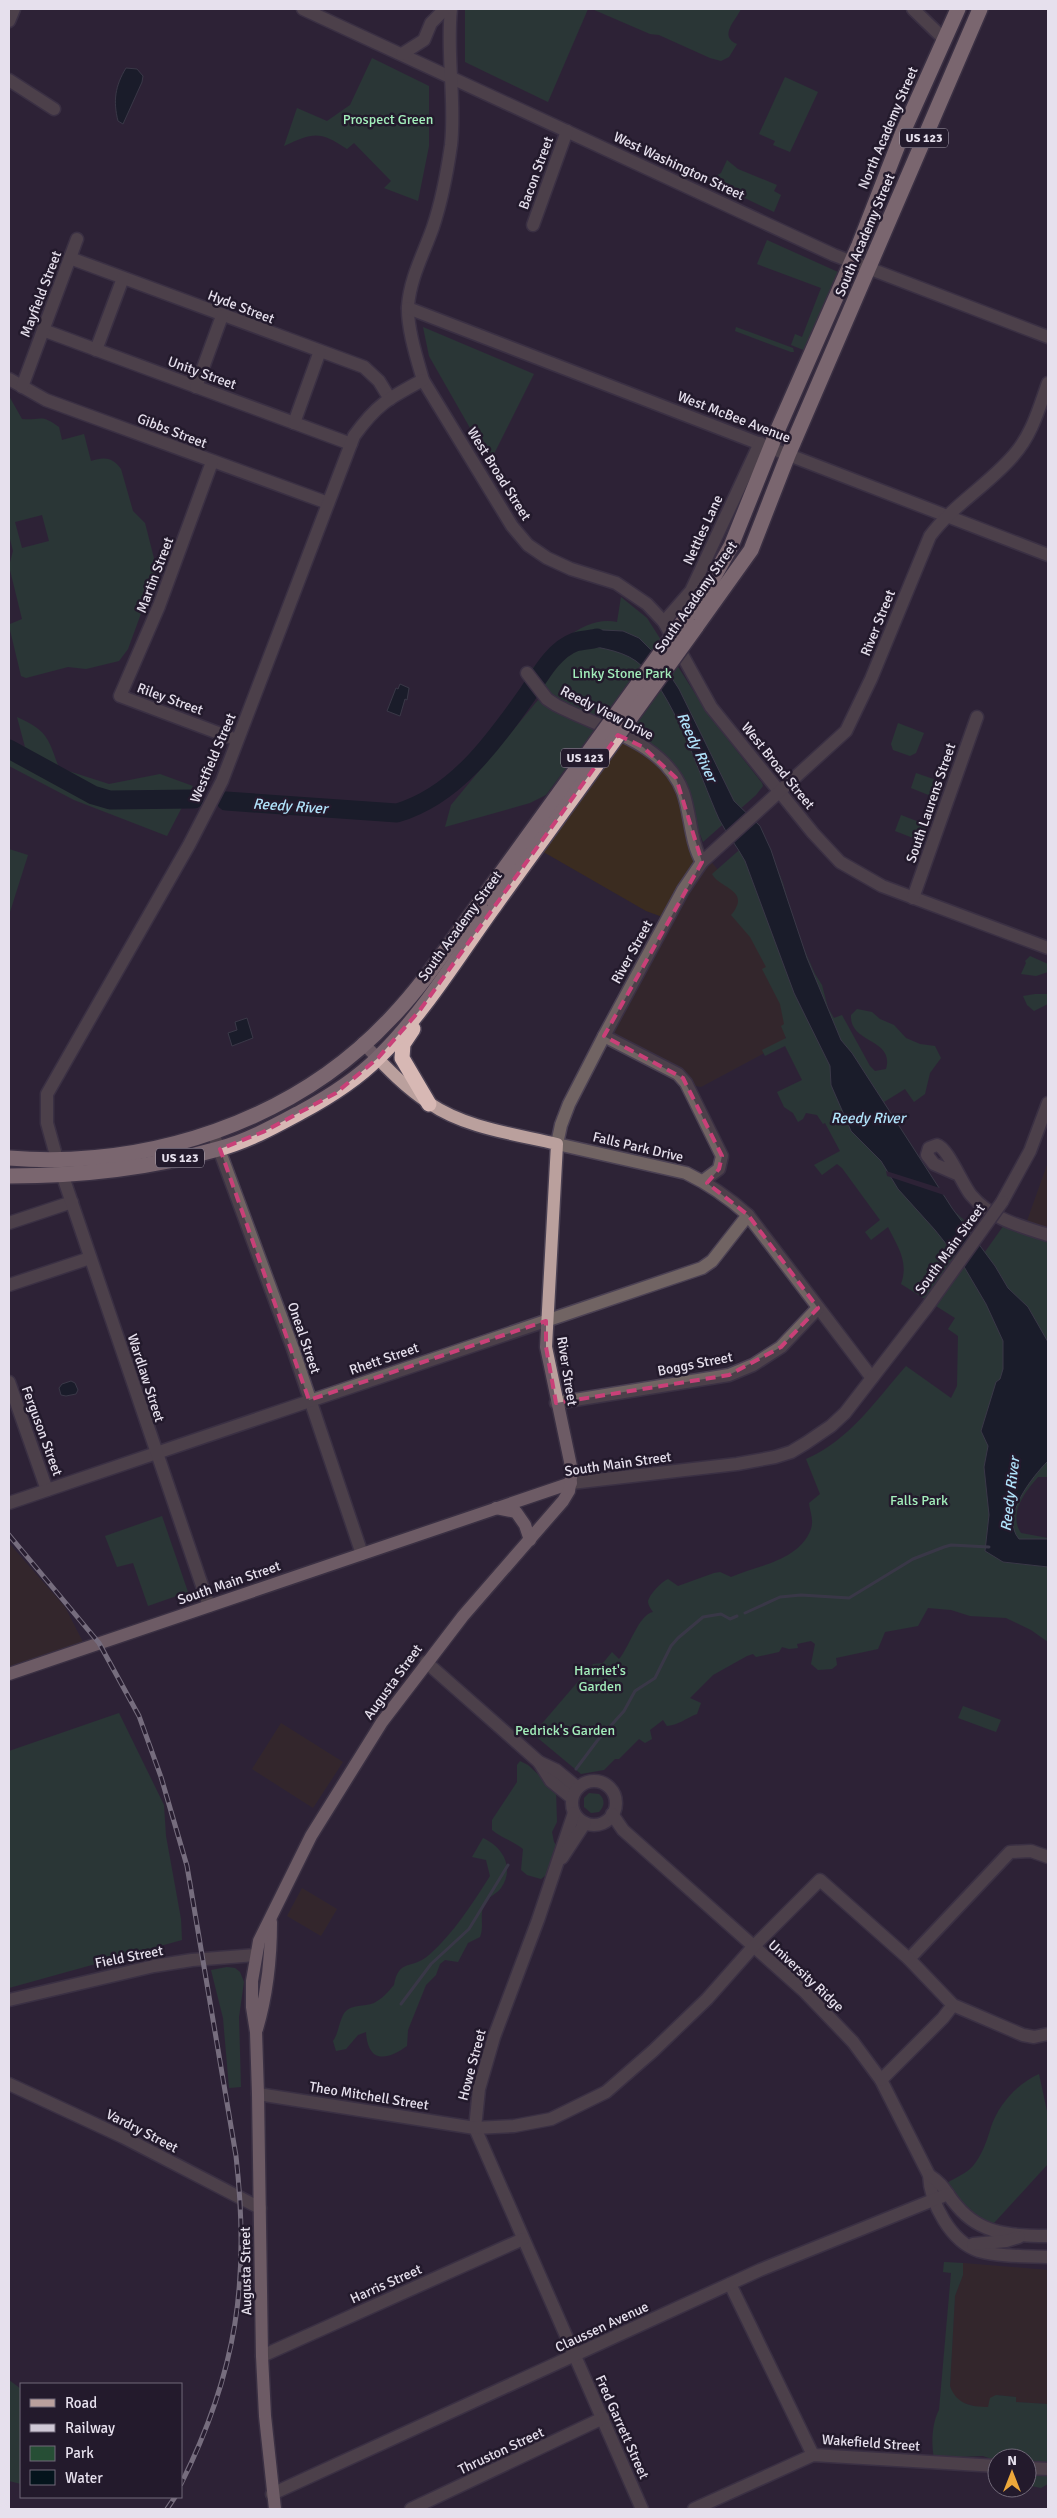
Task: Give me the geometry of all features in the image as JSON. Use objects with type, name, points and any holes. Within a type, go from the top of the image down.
[{"type":"highway","name":"North Academy Street","points":[[852,262],[903,132],[958,9]]},
{"type":"highway","name":"South Academy Street","points":[[9,1176],[63,1176],[170,1160],[220,1149],[264,1132],[336,1093],[378,1058],[420,1010],[488,903],[692,621],[751,550],[788,455],[980,9]]},
{"type":"highway","name":"South Academy Street","points":[[692,621],[731,546],[765,446],[852,262]]},
{"type":"highway","name":"South Academy Street","points":[[9,1158],[57,1159],[123,1154],[181,1143],[213,1133],[273,1108],[321,1077],[363,1044],[390,1019],[488,903]]},
{"type":"highway","points":[[420,1010],[403,1044],[402,1058],[429,1104]]},
{"type":"main road","name":"Falls Park Drive","points":[[363,1044],[407,1088],[429,1104],[479,1125],[557,1144]]},
{"type":"main road","name":"River Street","points":[[557,1144],[546,1347],[556,1403],[572,1471],[571,1483]]},
{"type":"main road","name":"South Main Street","points":[[9,1674],[571,1483]]},
{"type":"main road","name":"Augusta Street","points":[[275,2509],[272,2494],[262,2356],[258,2094],[256,2032],[252,2007],[252,1981],[259,1941],[336,1792],[382,1722],[426,1662],[468,1610],[563,1501],[571,1483]]},
{"type":"main road","points":[[494,1508],[516,1512],[525,1525],[530,1540]]},
{"type":"main road","name":"Augusta Street","points":[[256,2032],[263,2008],[271,1943],[271,1920]]},
{"type":"street","points":[[9,21],[14,9]]},
{"type":"street","name":"West Washington Street","points":[[303,9],[852,262],[1048,337]]},
{"type":"street","points":[[402,54],[424,40],[431,23],[445,9]]},
{"type":"street","name":"West Broad Street","points":[[451,9],[453,110],[447,175],[433,227],[413,280],[408,308],[416,355],[423,380],[512,526],[528,545],[555,562],[616,583],[631,591],[647,604],[664,622],[710,707],[840,862],[872,881],[913,898],[1048,948]]},
{"type":"street","points":[[913,9],[944,39]]},
{"type":"street","points":[[9,80],[54,109]]},
{"type":"street","name":"Bacon Street","points":[[533,225],[567,131]]},
{"type":"street","name":"Mayfield Street","points":[[22,387],[77,239]]},
{"type":"street","name":"Hyde Street","points":[[70,258],[370,371],[390,399]]},
{"type":"street","points":[[96,350],[123,278]]},
{"type":"street","name":"West McBee Avenue","points":[[408,308],[1048,555]]},
{"type":"street","points":[[196,387],[222,316]]},
{"type":"street","name":"Unity Street","points":[[43,330],[351,444]]},
{"type":"street","points":[[294,423],[320,351]]},
{"type":"street","name":"Gibbs Street","points":[[9,379],[46,400],[328,503]]},
{"type":"street","name":"Westfield Street","points":[[57,1159],[47,1123],[47,1094],[203,820],[222,780],[351,444],[370,414],[390,399],[423,380]]},
{"type":"street","name":"River Street","points":[[557,1144],[561,1125],[570,1104],[604,1036],[683,890],[702,862],[713,851],[846,731],[871,679],[924,548],[937,526],[1014,455],[1030,432],[1048,383]]},
{"type":"street","name":"Nettles Lane","points":[[664,622],[691,591],[765,446]]},
{"type":"street","name":"Martin Street","points":[[120,696],[162,598],[212,462]]},
{"type":"street","name":"Reedy View Drive","points":[[527,673],[547,699],[562,709],[643,747],[670,769],[686,802],[696,852],[702,862]]},
{"type":"street","name":"Riley Street","points":[[120,696],[237,740]]},
{"type":"street","name":"South Laurens Street","points":[[913,898],[977,717]]},
{"type":"street","points":[[604,1036],[683,1078],[722,1156],[719,1169],[703,1181]]},
{"type":"street","name":"South Main Street","points":[[571,1483],[737,1464],[791,1452],[831,1426],[845,1413],[927,1307],[1002,1202],[1030,1151],[1048,1103]]},
{"type":"street","name":"Oneal Street","points":[[213,1133],[362,1554]]},
{"type":"street","name":"Falls Park Drive","points":[[557,1144],[662,1166],[703,1181],[730,1199],[748,1215],[872,1378]]},
{"type":"street","name":"Wardlaw Street","points":[[57,1159],[208,1606]]},
{"type":"street","points":[[957,1174],[973,1197],[998,1218],[1048,1236]]},
{"type":"street","points":[[9,1223],[72,1202]]},
{"type":"street","name":"Rhett Street","points":[[9,1503],[702,1268],[712,1261],[748,1215]]},
{"type":"street","points":[[9,1285],[90,1258]]},
{"type":"street","name":"Boggs Street","points":[[556,1403],[729,1375],[753,1365],[781,1348],[818,1308]]},
{"type":"street","name":"Ferguson Street","points":[[9,1382],[47,1490]]},
{"type":"street","points":[[426,1662],[539,1762],[556,1770],[575,1793],[574,1813],[586,1823],[599,1824],[612,1814],[615,1799],[608,1787],[600,1782],[592,1781],[575,1793]]},
{"type":"street","name":"Howe Street","points":[[574,1813],[562,1844],[559,1862],[494,2037],[479,2089],[475,2128],[575,2357]]},
{"type":"street","name":"University Ridge","points":[[612,1814],[623,1830],[805,1992],[853,2042],[881,2080],[929,2175],[930,2191],[934,2200],[945,2222],[956,2235],[978,2250],[1048,2258]]},
{"type":"street","name":"Howe Street","points":[[559,1862],[586,1823]]},
{"type":"street","name":"University Ridge","points":[[599,1824],[623,1830]]},
{"type":"street","points":[[1048,1856],[1031,1851],[1010,1852],[909,1959],[953,2004],[1023,2035],[1034,2038],[1048,2034]]},
{"type":"street","name":"Theo Mitchell Street","points":[[258,2094],[475,2128],[514,2126],[551,2119],[606,2092],[653,2052],[708,1999],[753,1947],[820,1880],[909,1959]]},
{"type":"street","name":"Field Street","points":[[9,2000],[154,1966],[192,1960],[256,1955]]},
{"type":"street","points":[[881,2080],[944,2018],[953,2004]]},
{"type":"street","name":"Vardry Street","points":[[9,2084],[123,2137],[260,2208]]},
{"type":"street","name":"University Ridge","points":[[929,2175],[944,2185],[948,2194],[963,2214],[975,2224],[989,2230],[1022,2236],[1048,2236]]},
{"type":"street","name":"Claussen Avenue","points":[[272,2494],[575,2357],[730,2284],[948,2194]]},
{"type":"street","points":[[968,2244],[989,2244],[1022,2236]]},
{"type":"street","name":"Harris Street","points":[[262,2356],[523,2239]]},
{"type":"street","points":[[730,2284],[812,2455]]},
{"type":"street","name":"Fred Garrett Street","points":[[575,2357],[642,2509]]},
{"type":"street","name":"Thruston Street","points":[[411,2509],[603,2418]]},
{"type":"street","name":"Wakefield Street","points":[[694,2509],[812,2455],[987,2465]]},
{"type":"highlighted area","points":[[618,735],[643,747],[676,778],[702,862],[604,1036],[683,1078],[722,1156],[719,1169],[707,1183],[748,1215],[818,1308],[781,1347],[729,1375],[556,1403],[546,1347],[546,1321],[309,1400],[220,1149],[263,1132],[336,1093],[378,1058],[420,1010]]},
{"type":"shaded area","points":[[619,727],[646,740],[676,771],[707,857],[733,887],[786,1011],[785,1042],[701,1087],[682,1083],[608,1046],[655,940],[668,919],[646,911],[533,846]]},
{"type":"shaded area","points":[[1048,1162],[1048,1229],[1027,1221]]},
{"type":"shaded area","points":[[9,1543],[65,1607],[84,1644],[9,1668]]},
{"type":"shaded area","points":[[281,1723],[343,1762],[313,1808],[252,1769]]},
{"type":"shaded area","points":[[302,1888],[337,1909],[321,1936],[287,1916]]},
{"type":"shaded area","points":[[963,2263],[1048,2270],[1048,2404],[1016,2402],[1016,2397],[996,2395],[988,2407],[977,2407],[961,2402],[953,2395],[950,2386],[955,2296],[963,2275]]},
{"type":"green space","points":[[465,9],[588,9],[548,102],[465,62]]},
{"type":"green space","points":[[592,9],[741,9],[729,32],[729,37],[737,44],[729,57],[721,61],[659,35],[650,34]]},
{"type":"green space","name":"Prospect Green","points":[[372,58],[429,86],[429,146],[418,201],[384,188],[391,181],[354,143],[347,149],[322,136],[309,136],[284,146],[297,108],[327,121],[350,105]]},
{"type":"green space","points":[[785,77],[818,92],[790,152],[773,145],[775,141],[759,134]]},
{"type":"green space","points":[[727,160],[738,169],[777,185],[774,191],[781,195],[774,212],[703,178],[704,175],[713,178],[721,173]]},
{"type":"green space","points":[[767,240],[838,272],[806,351],[791,345],[795,334],[802,337],[821,288],[757,264]]},
{"type":"green space","points":[[423,327],[534,374],[492,458],[474,435],[429,356]]},
{"type":"green space","points":[[736,327],[793,348],[794,352],[735,331]]},
{"type":"green space","points":[[9,396],[22,419],[40,418],[48,420],[59,427],[62,440],[84,434],[91,461],[108,459],[118,465],[121,469],[133,511],[145,523],[157,570],[128,649],[119,661],[86,669],[68,667],[26,678],[21,676],[10,630],[10,624],[22,619],[9,566],[13,551],[9,535]],"holes":[[[42,515],[49,541],[22,548],[15,522]]]},
{"type":"green space","name":"Linky Stone Park","points":[[621,597],[647,618],[708,714],[762,783],[763,786],[756,795],[703,842],[676,771],[646,740],[579,710],[549,692],[532,669],[559,643],[581,628],[605,621],[617,622]]},
{"type":"green space","points":[[538,700],[595,729],[546,795],[530,803],[445,827],[451,805]]},
{"type":"green space","points":[[17,717],[46,736],[59,768],[109,784],[160,774],[193,786],[167,836],[74,800],[9,766],[9,740],[25,747]]},
{"type":"green space","points":[[898,723],[924,733],[916,753],[910,756],[893,750],[891,744]]},
{"type":"green space","points":[[916,773],[942,782],[936,798],[911,788]]},
{"type":"green space","points":[[901,815],[927,825],[921,841],[895,831]]},
{"type":"green space","name":"Falls Park","points":[[762,830],[783,883],[797,933],[815,974],[822,985],[828,1008],[834,1018],[842,1015],[870,1066],[875,1071],[886,1069],[887,1059],[884,1052],[878,1046],[864,1037],[852,1024],[851,1015],[857,1009],[872,1012],[880,1019],[894,1025],[906,1038],[920,1044],[935,1046],[941,1058],[930,1073],[925,1094],[914,1102],[905,1089],[884,1102],[954,1211],[964,1220],[962,1224],[982,1256],[1004,1225],[1048,1237],[1048,1477],[1038,1477],[1028,1489],[1023,1496],[1016,1518],[1017,1526],[1021,1533],[1048,1538],[1048,1642],[1031,1630],[1006,1618],[970,1616],[951,1610],[928,1608],[918,1626],[885,1632],[878,1649],[836,1658],[837,1665],[832,1669],[818,1670],[811,1664],[815,1644],[811,1641],[797,1644],[798,1648],[789,1649],[782,1647],[779,1652],[756,1657],[753,1654],[713,1675],[690,1698],[701,1703],[697,1714],[679,1723],[667,1726],[663,1720],[650,1730],[652,1739],[645,1743],[639,1739],[619,1759],[615,1759],[604,1770],[581,1774],[533,1734],[593,1664],[603,1663],[612,1652],[619,1659],[643,1619],[653,1612],[648,1601],[656,1589],[668,1579],[678,1586],[714,1573],[720,1572],[731,1577],[788,1555],[805,1540],[811,1529],[812,1519],[809,1503],[820,1494],[806,1459],[822,1451],[849,1430],[906,1366],[951,1398],[957,1386],[958,1336],[948,1329],[955,1318],[901,1284],[904,1269],[903,1262],[888,1227],[871,1240],[865,1232],[880,1220],[842,1168],[837,1164],[822,1175],[814,1165],[840,1151],[825,1123],[823,1124],[817,1115],[806,1113],[803,1119],[798,1122],[793,1113],[784,1107],[777,1092],[802,1080],[785,1046],[765,1056],[762,1050],[786,1038],[781,1026],[784,1024],[780,1004],[762,969],[766,967],[750,937],[731,915],[737,907],[738,900],[736,895],[712,874]]},
{"type":"green space","points":[[9,849],[28,855],[9,915]]},
{"type":"green space","points":[[1030,956],[1048,964],[1048,972],[1036,976],[1021,974],[1026,963],[1025,961]]},
{"type":"green space","points":[[1047,994],[1048,1004],[1034,1011],[1027,1005],[1023,996]]},
{"type":"green space","points":[[162,1516],[188,1592],[148,1606],[133,1563],[117,1567],[105,1536]]},
{"type":"green space","points":[[963,1706],[1001,1720],[996,1732],[958,1718]]},
{"type":"green space","points":[[119,1713],[164,1805],[166,1836],[181,1919],[182,1940],[9,1988],[9,1751]]},
{"type":"green space","points":[[520,1761],[528,1765],[556,1791],[557,1822],[552,1832],[554,1842],[558,1848],[549,1873],[541,1879],[527,1875],[521,1870],[523,1849],[492,1830],[492,1820],[517,1782],[517,1765]]},
{"type":"green space","points":[[589,1793],[599,1794],[602,1798],[603,1805],[599,1812],[591,1813],[584,1807],[584,1798]]},
{"type":"green space","points":[[483,1838],[496,1847],[505,1859],[507,1873],[505,1880],[499,1891],[484,1903],[480,1937],[468,1943],[458,1962],[445,1960],[440,1964],[436,1975],[426,1985],[408,2030],[407,2046],[392,2054],[379,2056],[370,2049],[366,2032],[358,2035],[346,2049],[336,2051],[333,2041],[345,2012],[351,2008],[374,2003],[382,1997],[394,1985],[399,1971],[423,1959],[438,1947],[470,1907],[490,1876],[486,1860],[472,1857]]},
{"type":"green space","points":[[227,1967],[235,1968],[240,1972],[244,1982],[239,2017],[241,2087],[229,2088],[223,2018],[211,1970]]},
{"type":"green space","points":[[1039,2074],[1048,2116],[1048,2164],[994,2223],[971,2218],[947,2183],[973,2166],[982,2153],[994,2119],[1004,2103],[1023,2083]]},
{"type":"green space","points":[[944,2262],[963,2263],[963,2275],[955,2296],[950,2386],[956,2397],[970,2405],[988,2407],[990,2398],[996,2395],[1016,2397],[1016,2402],[1048,2404],[1048,2484],[1041,2488],[1037,2487],[1037,2448],[987,2448],[987,2457],[934,2458],[933,2434],[939,2410],[951,2273],[943,2272]]},
{"type":"green space","points":[[9,2380],[20,2388],[20,2484],[9,2481]]},
{"type":"water","points":[[126,68],[137,69],[143,76],[123,124],[118,121],[115,100],[119,81]]},
{"type":"water","name":"Reedy River","points":[[603,630],[623,631],[639,638],[658,657],[679,689],[734,801],[760,826],[771,850],[807,958],[841,1040],[852,1053],[952,1208],[995,1266],[1008,1288],[1028,1307],[1048,1342],[1048,1461],[1034,1477],[1020,1498],[1013,1520],[1014,1530],[1019,1539],[1048,1539],[1048,1567],[1003,1562],[985,1551],[989,1515],[984,1467],[988,1446],[981,1431],[996,1382],[1000,1379],[1003,1369],[1003,1341],[986,1304],[963,1265],[898,1189],[881,1161],[851,1131],[831,1085],[830,1066],[794,993],[745,861],[719,819],[684,734],[662,691],[649,674],[629,657],[606,649],[574,643],[583,633]]},
{"type":"water","points":[[400,684],[409,688],[407,700],[405,699],[400,716],[387,711],[396,688],[398,689]]},
{"type":"water","points":[[247,1018],[253,1038],[232,1046],[228,1033],[237,1030],[235,1022]]},
{"type":"water","points":[[71,1381],[75,1383],[78,1390],[76,1394],[61,1395],[59,1388],[62,1384]]},
{"type":"pier","points":[[886,1171],[943,1189],[947,1196],[887,1176]]},
{"type":"waterway","name":"Reedy River","points":[[226,801],[397,813],[418,805],[455,781],[471,766],[500,731],[547,665],[560,651],[575,642],[597,638]]},
{"type":"waterway","name":"Reedy River","points":[[9,749],[93,795],[110,800],[194,799]]},
{"type":"waterway","points":[[745,1613],[780,1597],[801,1595],[849,1598],[913,1559],[944,1547],[951,1545],[989,1547]]},
{"type":"waterway","points":[[576,1769],[597,1741],[624,1711],[635,1691],[655,1678],[671,1646],[678,1638],[703,1617],[721,1614],[730,1619],[737,1616]]},
{"type":"waterway","points":[[401,2004],[431,1964],[469,1929],[508,1865]]},
{"type":"railway","points":[[9,1535],[99,1643],[139,1716],[161,1777],[187,1866],[236,2156],[241,2244],[240,2285],[227,2364],[200,2443],[182,2482]]},
{"type":"railway","points":[[167,2509],[174,2498]]},
{"type":"park label","name":"Harriet's Garden","points":[[600,1678]]},
{"type":"park label","name":"Pedrick's Garden","points":[[565,1730]]}]
